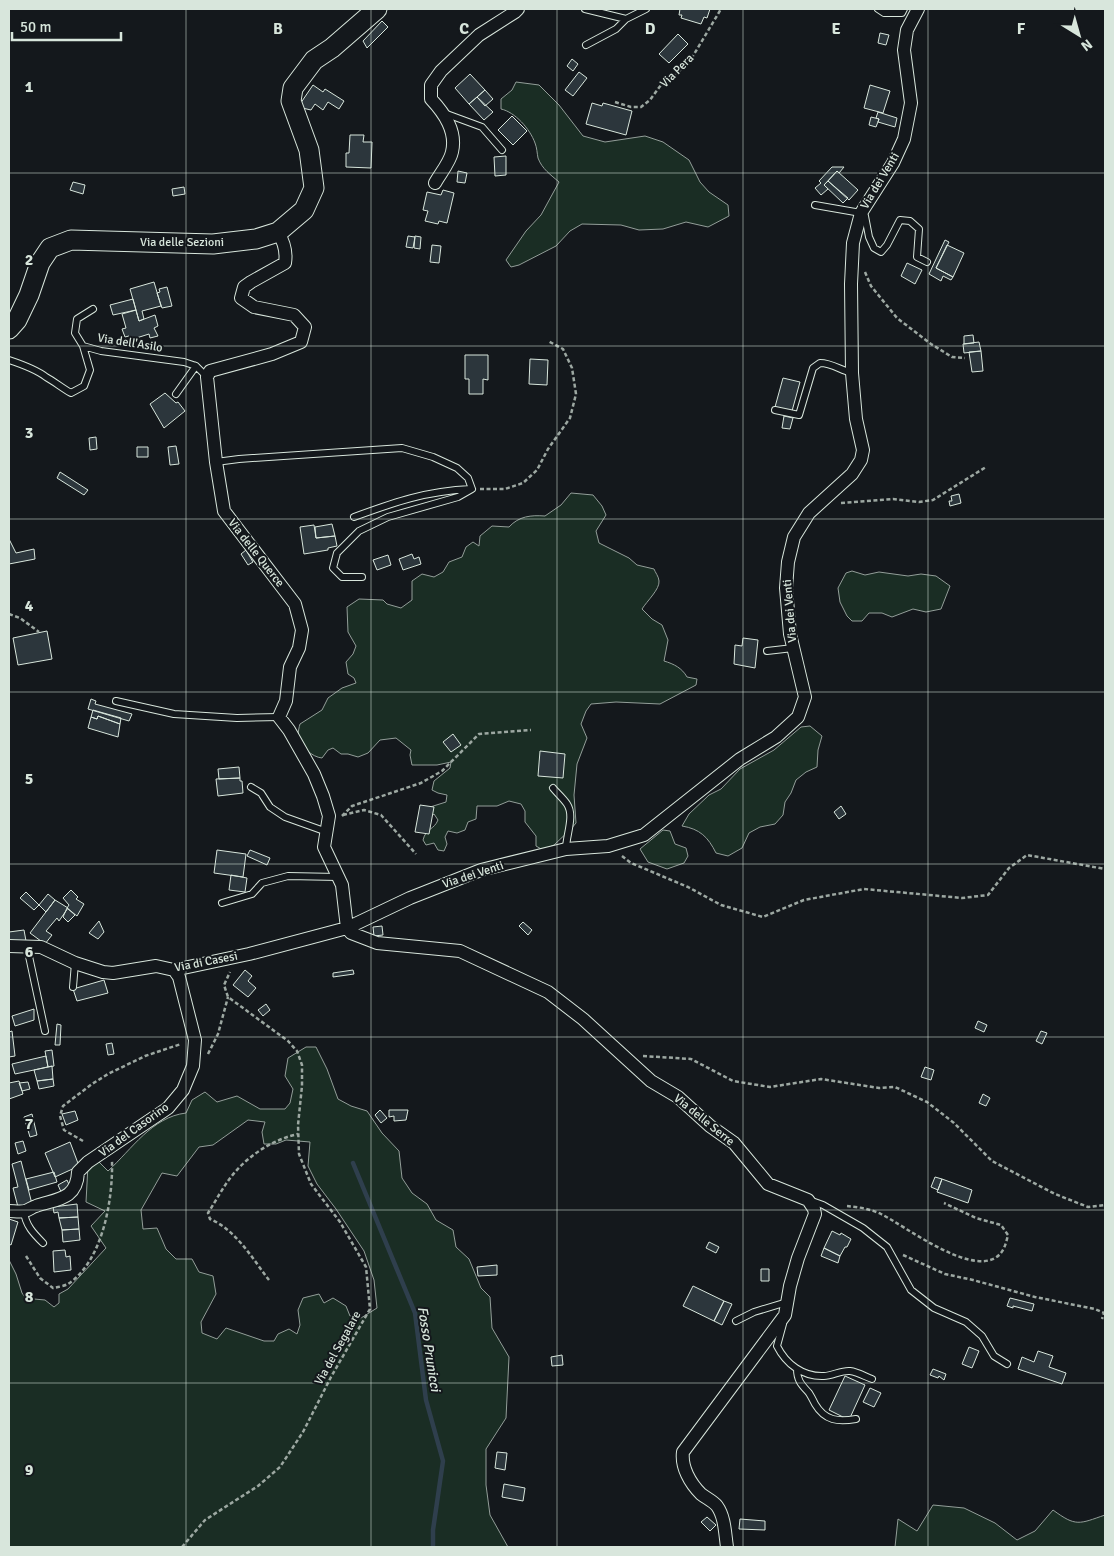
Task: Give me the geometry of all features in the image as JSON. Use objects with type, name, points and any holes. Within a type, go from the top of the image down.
[{"type":"street","name":"Via delle Sezioni","points":[[9,330],[17,320],[29,295],[40,263],[50,248],[71,240],[213,244],[256,239],[278,232],[304,210],[314,188],[309,150],[291,101],[293,88],[314,60],[332,48],[377,9]]},
{"type":"street","points":[[435,183],[452,153],[453,134],[444,113],[431,98],[431,85],[441,71],[479,35],[518,9]]},
{"type":"street","name":"Via dei Venti","points":[[347,928],[410,898],[480,870],[566,849],[608,846],[644,835],[740,759],[776,737],[798,718],[805,697],[790,634],[786,588],[788,562],[794,537],[809,513],[852,474],[861,460],[863,450],[856,419],[852,373],[851,284],[853,243],[861,213],[893,163],[904,139],[911,103],[904,50],[907,30],[918,9]]},
{"type":"street","points":[[207,377],[210,371],[272,354],[301,342],[305,327],[294,315],[254,307],[241,298],[244,288],[251,282],[285,262],[284,242],[278,232]]},
{"type":"street","name":"Via delle Querce","points":[[207,377],[216,462],[224,511],[296,604],[302,630],[300,648],[290,667],[286,701],[279,717]]},
{"type":"street","points":[[279,717],[289,730],[314,774],[330,816],[324,847],[342,886],[347,928]]},
{"type":"street","name":"Via di Casesi","points":[[9,946],[41,947],[75,963],[103,972],[113,973],[156,966],[174,970],[249,954],[347,928]]},
{"type":"street","name":"Via delle Serre","points":[[347,928],[351,933],[377,942],[460,951],[548,992],[583,1019],[651,1081],[678,1097],[710,1126],[734,1144],[768,1184],[808,1200]]},
{"type":"street","name":"Via del Casorino","points":[[9,1211],[24,1211],[58,1201],[70,1193],[77,1182],[78,1172],[88,1162],[168,1108],[183,1090],[193,1066],[195,1040],[181,986],[174,970]]},
{"type":"street","points":[[727,1547],[724,1522],[716,1506],[700,1493],[686,1472],[682,1461],[683,1452],[786,1308],[798,1258],[814,1214],[814,1209],[808,1200]]},
{"type":"lane","points":[[585,9],[626,19]]},
{"type":"lane","points":[[586,45],[616,29],[626,19],[646,9]]},
{"type":"lane","points":[[878,9],[884,13],[902,13],[904,9]]},
{"type":"lane","points":[[444,113],[482,126],[502,150]]},
{"type":"lane","points":[[814,205],[861,213],[865,216],[869,237],[874,248],[881,252],[887,245],[900,220],[910,221],[919,229],[917,257],[928,262]]},
{"type":"lane","points":[[83,346],[76,332],[77,319],[94,309]]},
{"type":"lane","name":"Via dell'Asilo","points":[[9,360],[20,363],[46,376],[57,386],[71,393],[84,386],[90,370],[83,346]]},
{"type":"lane","name":"Via dell'Asilo","points":[[83,346],[101,351],[184,362],[196,366]]},
{"type":"lane","points":[[775,410],[799,415],[813,368],[820,363],[829,363],[843,371],[852,373]]},
{"type":"lane","points":[[176,394],[196,366],[207,377]]},
{"type":"lane","points":[[216,462],[402,448],[433,456],[457,468],[468,478],[472,489]]},
{"type":"lane","points":[[354,517],[403,499],[444,490],[472,489]]},
{"type":"lane","points":[[362,577],[342,577],[333,568],[337,553],[360,531],[388,517],[458,497],[472,489]]},
{"type":"lane","points":[[766,651],[793,648]]},
{"type":"lane","points":[[116,701],[174,714],[237,718],[279,717]]},
{"type":"lane","points":[[251,788],[261,792],[270,807],[285,817],[327,832]]},
{"type":"lane","points":[[553,788],[568,805],[571,814],[566,849]]},
{"type":"lane","points":[[222,904],[252,894],[262,883],[288,876],[339,877]]},
{"type":"lane","points":[[27,947],[45,1031]]},
{"type":"lane","points":[[72,987],[75,963]]},
{"type":"lane","points":[[808,1200],[823,1205],[863,1228],[887,1247],[911,1290],[934,1308],[966,1322],[982,1336],[994,1356],[1007,1364]]},
{"type":"lane","points":[[24,1211],[25,1218],[32,1231],[43,1243]]},
{"type":"lane","points":[[736,1321],[754,1312],[786,1308],[777,1346],[782,1357],[797,1369],[809,1375],[824,1376],[850,1370],[872,1379]]},
{"type":"lane","points":[[797,1369],[797,1378],[802,1386],[816,1406],[828,1418],[841,1422],[856,1418]]},
{"type":"path","name":"Via Pera","points":[[615,102],[641,107],[650,100],[661,85],[670,80],[690,60],[721,9]]},
{"type":"path","points":[[864,269],[871,286],[897,318],[931,344],[952,357],[964,358]]},
{"type":"path","points":[[472,489],[505,488],[523,483],[537,470],[548,449],[570,418],[576,394],[572,368],[563,349],[548,341]]},
{"type":"path","points":[[827,497],[841,504],[893,499],[919,502],[933,500],[986,467]]},
{"type":"path","points":[[9,614],[20,618],[39,632]]},
{"type":"path","points":[[416,854],[381,815],[364,810],[342,816],[352,806],[421,783],[442,771],[479,734],[531,730]]},
{"type":"path","points":[[608,846],[632,863],[688,887],[721,905],[763,917],[804,900],[864,888],[962,898],[988,895],[1009,868],[1027,855],[1105,870]]},
{"type":"path","name":"Via del Segalare","points":[[182,1547],[205,1520],[258,1486],[280,1467],[303,1432],[331,1377],[370,1309],[366,1267],[340,1222],[311,1184],[299,1154],[298,1134],[302,1065],[297,1051],[288,1041],[228,997],[224,985],[227,976],[238,961],[249,954]]},
{"type":"path","points":[[83,1141],[64,1130],[60,1116],[64,1106],[108,1074],[145,1056],[195,1040]]},
{"type":"path","points":[[642,1056],[691,1059],[733,1081],[770,1087],[821,1079],[879,1088],[895,1087],[927,1102],[954,1123],[992,1161],[1055,1194],[1088,1207],[1105,1205]]},
{"type":"path","points":[[269,1280],[235,1236],[220,1223],[210,1218],[208,1213],[236,1171],[263,1148],[284,1137],[298,1134]]},
{"type":"path","points":[[26,1256],[40,1278],[53,1288],[67,1285],[80,1273],[96,1250],[105,1222],[112,1174],[112,1147]]},
{"type":"path","points":[[823,1205],[858,1207],[879,1213],[922,1239],[960,1257],[982,1261],[995,1258],[1005,1248],[1008,1235],[1001,1225],[976,1218],[944,1203]]},
{"type":"path","points":[[887,1247],[945,1274],[1035,1297],[1095,1309],[1104,1313],[1102,1320]]},
{"type":"green space","points":[[516,82],[539,85],[559,105],[583,136],[605,142],[645,136],[663,142],[689,160],[700,182],[709,192],[728,205],[729,216],[708,227],[686,222],[663,229],[639,230],[621,225],[582,224],[570,231],[556,246],[519,265],[511,267],[506,260],[526,231],[541,215],[559,182],[547,172],[540,162],[533,138],[526,127],[517,117],[501,109],[501,99],[512,90]]},
{"type":"green space","points":[[571,493],[593,495],[602,506],[606,515],[596,531],[599,543],[629,558],[637,565],[654,569],[659,584],[642,609],[652,619],[662,625],[668,640],[664,661],[683,671],[687,677],[697,679],[696,685],[660,704],[616,702],[591,704],[581,724],[587,738],[577,764],[574,795],[576,823],[554,845],[543,850],[536,846],[536,836],[525,822],[525,811],[521,804],[509,801],[497,806],[477,806],[476,819],[468,822],[465,830],[457,833],[448,831],[445,837],[447,844],[444,851],[438,850],[434,843],[426,845],[423,840],[426,833],[438,820],[434,814],[429,818],[427,808],[446,802],[447,795],[432,790],[434,781],[450,768],[451,762],[437,765],[412,765],[411,750],[396,738],[380,740],[368,753],[358,757],[341,754],[333,748],[328,750],[322,758],[314,756],[307,751],[299,740],[300,724],[322,710],[328,698],[342,688],[356,683],[354,678],[348,674],[346,662],[353,654],[356,646],[348,632],[347,607],[359,599],[383,600],[387,604],[401,608],[412,600],[412,581],[422,574],[434,577],[443,572],[449,562],[462,557],[466,547],[473,542],[479,546],[480,536],[492,526],[509,527],[517,520],[526,517],[545,516],[561,505]]},
{"type":"green space","points":[[852,571],[865,575],[879,572],[908,576],[921,574],[936,576],[950,586],[941,609],[926,612],[913,609],[892,617],[882,613],[869,613],[862,621],[852,621],[847,616],[840,602],[838,588],[846,573]]},
{"type":"green space","points":[[810,726],[822,736],[818,750],[817,767],[806,772],[796,780],[785,802],[783,815],[775,824],[760,827],[749,833],[742,848],[728,856],[716,853],[710,842],[699,832],[682,826],[689,814],[709,795],[721,789],[740,769],[774,750],[801,727]]},
{"type":"green space","points":[[663,830],[670,831],[675,844],[686,848],[688,856],[684,863],[667,869],[648,862],[640,849]]},
{"type":"green space","points":[[306,1047],[316,1047],[327,1069],[338,1099],[367,1111],[382,1133],[399,1151],[402,1178],[412,1193],[427,1204],[436,1220],[453,1230],[456,1247],[469,1259],[481,1288],[490,1297],[492,1328],[509,1357],[506,1418],[486,1449],[486,1485],[490,1515],[508,1547],[9,1547],[9,1260],[22,1293],[29,1303],[34,1299],[45,1300],[54,1307],[59,1303],[59,1294],[68,1289],[106,1248],[91,1226],[105,1211],[86,1202],[88,1165],[99,1162],[108,1171],[143,1135],[163,1121],[186,1113],[192,1100],[205,1092],[217,1102],[237,1096],[260,1109],[285,1109],[290,1103],[293,1089],[285,1076],[288,1058]],"holes":[[[248,1120],[265,1122],[262,1132],[264,1144],[276,1144],[286,1140],[310,1142],[308,1166],[317,1184],[364,1251],[374,1280],[377,1308],[361,1318],[350,1316],[346,1306],[333,1298],[324,1303],[319,1294],[303,1298],[298,1310],[300,1325],[297,1334],[289,1329],[278,1334],[274,1341],[264,1341],[226,1328],[217,1339],[202,1333],[201,1322],[216,1294],[213,1276],[199,1272],[192,1259],[176,1259],[166,1249],[157,1228],[143,1229],[141,1210],[162,1173],[177,1176],[199,1147],[213,1145]]]},
{"type":"green space","points":[[933,1505],[964,1508],[995,1523],[1017,1540],[1035,1531],[1053,1510],[1067,1519],[1078,1522],[1105,1515],[1105,1547],[895,1547],[898,1519],[917,1531]]},
{"type":"building","points":[[680,9],[710,9],[707,18],[704,17],[701,24],[681,18],[682,15],[679,15]]},
{"type":"building","points":[[382,21],[388,27],[367,48],[363,41]]},
{"type":"building","points":[[880,33],[889,35],[886,45],[878,43]]},
{"type":"building","points":[[678,34],[688,44],[669,63],[659,54]]},
{"type":"building","points":[[572,59],[578,64],[573,71],[567,66]]},
{"type":"building","points":[[579,72],[587,78],[573,96],[565,90]]},
{"type":"building","points":[[470,74],[485,90],[469,104],[455,88]]},
{"type":"building","points":[[313,85],[323,92],[325,89],[344,101],[339,109],[328,102],[323,110],[315,104],[311,110],[298,107]]},
{"type":"building","points":[[870,85],[890,91],[883,113],[864,108]]},
{"type":"building","points":[[485,90],[493,99],[485,106],[477,97]]},
{"type":"building","points":[[477,97],[493,112],[484,120],[469,104]]},
{"type":"building","points":[[592,103],[602,106],[603,103],[632,111],[626,135],[586,124]]},
{"type":"building","points":[[878,112],[897,118],[895,127],[878,122],[879,119],[876,118]]},
{"type":"building","points":[[512,116],[527,131],[513,145],[498,130]]},
{"type":"building","points":[[871,117],[879,119],[876,127],[869,125]]},
{"type":"building","points":[[350,135],[364,135],[363,142],[372,142],[371,168],[346,167],[346,153],[349,153]]},
{"type":"building","points":[[506,156],[506,175],[495,176],[494,157]]},
{"type":"building","points":[[832,167],[844,167],[839,173],[837,171],[824,185],[828,189],[821,195],[815,188],[821,183],[819,181]]},
{"type":"building","points":[[458,171],[467,173],[465,183],[457,182]]},
{"type":"building","points":[[837,171],[858,190],[849,200],[828,181]]},
{"type":"building","points":[[828,181],[848,198],[843,203],[824,185]]},
{"type":"building","points":[[73,182],[85,185],[83,194],[70,190]]},
{"type":"building","points":[[184,187],[185,194],[173,196],[172,189]]},
{"type":"building","points":[[443,190],[454,193],[447,223],[439,221],[438,224],[425,221],[428,211],[423,210],[427,192],[441,195]]},
{"type":"building","points":[[408,236],[415,237],[413,248],[406,247]]},
{"type":"building","points":[[415,236],[421,237],[420,249],[414,248]]},
{"type":"building","points":[[945,240],[949,242],[936,268],[953,277],[951,280],[943,276],[941,281],[929,274]]},
{"type":"building","points":[[432,245],[441,246],[439,263],[430,262]]},
{"type":"building","points":[[947,245],[964,253],[953,277],[936,268]]},
{"type":"building","points":[[907,263],[922,270],[915,284],[901,276]]},
{"type":"building","points":[[154,282],[161,306],[142,311],[144,319],[139,321],[130,289]]},
{"type":"building","points":[[167,287],[172,306],[162,308],[157,293],[160,292],[159,289]]},
{"type":"building","points":[[133,299],[136,310],[113,315],[110,305]]},
{"type":"building","points":[[136,310],[139,321],[155,315],[158,326],[154,328],[158,336],[150,338],[149,334],[130,340],[129,336],[125,337],[122,329],[126,328],[122,314]]},
{"type":"building","points":[[973,335],[974,343],[964,344],[964,336]]},
{"type":"building","points":[[979,342],[981,351],[964,353],[963,344]]},
{"type":"building","points":[[981,351],[983,371],[972,372],[969,352]]},
{"type":"building","points":[[465,355],[488,355],[488,380],[483,379],[483,394],[469,394],[469,379],[465,379]]},
{"type":"building","points":[[530,359],[548,360],[547,385],[529,384]]},
{"type":"building","points":[[783,378],[800,382],[792,411],[775,407]]},
{"type":"building","points":[[165,393],[176,403],[178,402],[185,411],[164,428],[150,404]]},
{"type":"building","points":[[784,416],[793,418],[790,429],[782,428]]},
{"type":"building","points":[[96,437],[97,449],[90,450],[89,438]]},
{"type":"building","points":[[176,446],[179,464],[170,465],[168,447]]},
{"type":"building","points":[[137,447],[148,447],[148,457],[137,457]]},
{"type":"building","points":[[60,472],[88,490],[84,495],[57,478]]},
{"type":"building","points":[[959,494],[961,503],[950,506],[951,496]]},
{"type":"building","points":[[332,524],[335,536],[316,538],[315,527]]},
{"type":"building","points":[[314,525],[316,538],[335,536],[337,546],[328,548],[328,550],[304,554],[300,527]]},
{"type":"building","points":[[9,539],[16,553],[34,549],[35,559],[9,564]]},
{"type":"building","points":[[246,550],[253,562],[248,565],[241,554]]},
{"type":"building","points":[[412,554],[414,559],[419,557],[421,564],[403,570],[399,559]]},
{"type":"building","points":[[388,555],[391,565],[377,570],[373,560]]},
{"type":"building","points":[[47,631],[52,659],[18,665],[13,638]]},
{"type":"building","points":[[743,638],[758,640],[755,668],[734,664],[735,645],[742,646]]},
{"type":"building","points":[[91,699],[96,701],[95,704],[132,714],[129,721],[88,709]]},
{"type":"building","points":[[93,710],[121,718],[120,724],[98,716],[97,719],[91,717]]},
{"type":"building","points":[[98,716],[120,724],[118,737],[88,728],[91,717],[97,719]]},
{"type":"building","points":[[453,734],[461,745],[451,752],[443,742]]},
{"type":"building","points":[[540,751],[565,754],[563,778],[538,776]]},
{"type":"building","points":[[239,767],[240,778],[219,779],[218,769]]},
{"type":"building","points":[[240,778],[243,793],[218,796],[216,779]]},
{"type":"building","points":[[420,805],[434,807],[429,834],[415,832]]},
{"type":"building","points":[[841,806],[846,814],[839,819],[834,812]]},
{"type":"building","points":[[217,850],[246,854],[243,877],[214,873]]},
{"type":"building","points":[[250,850],[270,858],[267,865],[247,856]]},
{"type":"building","points":[[231,875],[247,878],[245,892],[229,890]]},
{"type":"building","points":[[71,890],[78,897],[76,899],[84,904],[77,916],[67,908],[69,905],[63,898]]},
{"type":"building","points":[[26,892],[39,905],[34,910],[20,898]]},
{"type":"building","points":[[48,894],[55,900],[46,912],[39,905]]},
{"type":"building","points":[[55,900],[68,908],[59,921],[57,918],[46,931],[52,935],[45,944],[30,933]]},
{"type":"building","points":[[67,908],[75,915],[68,922],[63,917]]},
{"type":"building","points":[[99,921],[104,932],[98,939],[89,933]]},
{"type":"building","points":[[523,922],[532,930],[528,935],[519,926]]},
{"type":"building","points":[[382,926],[383,935],[374,936],[373,927]]},
{"type":"building","points":[[24,930],[26,941],[9,943],[9,932]]},
{"type":"building","points":[[245,970],[252,976],[248,981],[256,988],[248,997],[233,985]]},
{"type":"building","points":[[353,970],[354,974],[333,977],[333,973]]},
{"type":"building","points":[[104,980],[108,993],[77,1001],[73,989]]},
{"type":"building","points":[[266,1004],[270,1010],[263,1016],[258,1010]]},
{"type":"building","points":[[34,1009],[34,1020],[15,1026],[12,1016]]},
{"type":"building","points":[[978,1021],[987,1025],[984,1032],[975,1028]]},
{"type":"building","points":[[57,1024],[61,1025],[60,1045],[55,1045]]},
{"type":"building","points":[[12,1031],[15,1056],[9,1057],[9,1032]]},
{"type":"building","points":[[1041,1031],[1047,1033],[1042,1044],[1036,1041]]},
{"type":"building","points":[[112,1043],[114,1054],[108,1055],[106,1044]]},
{"type":"building","points":[[52,1050],[54,1066],[48,1067],[45,1051]]},
{"type":"building","points":[[46,1056],[48,1067],[15,1074],[12,1064]]},
{"type":"building","points":[[52,1066],[53,1079],[37,1081],[34,1070]]},
{"type":"building","points":[[925,1067],[934,1070],[931,1080],[921,1077]]},
{"type":"building","points":[[53,1079],[54,1086],[39,1089],[37,1081]]},
{"type":"building","points":[[19,1081],[23,1094],[9,1099],[9,1083]]},
{"type":"building","points":[[28,1082],[30,1089],[22,1091],[19,1083]]},
{"type":"building","points":[[983,1094],[990,1098],[986,1106],[979,1103]]},
{"type":"building","points":[[380,1110],[387,1118],[381,1123],[375,1115]]},
{"type":"building","points":[[389,1110],[408,1110],[406,1120],[394,1121],[394,1116],[389,1117]]},
{"type":"building","points":[[75,1111],[78,1120],[66,1125],[62,1114]]},
{"type":"building","points":[[32,1114],[37,1135],[30,1137],[24,1117]]},
{"type":"building","points":[[23,1141],[26,1151],[18,1154],[15,1143]]},
{"type":"building","points":[[70,1142],[79,1166],[55,1177],[45,1153]]},
{"type":"building","points":[[21,1161],[32,1204],[18,1207],[13,1188],[18,1187],[12,1164]]},
{"type":"building","points":[[54,1172],[57,1182],[29,1190],[26,1179]]},
{"type":"building","points":[[935,1177],[942,1179],[938,1190],[931,1187]]},
{"type":"building","points":[[942,1179],[972,1190],[968,1203],[937,1192]]},
{"type":"building","points":[[67,1180],[71,1189],[62,1194],[58,1185]]},
{"type":"building","points":[[77,1204],[78,1217],[59,1218],[58,1212],[54,1213],[53,1207]]},
{"type":"building","points":[[78,1217],[79,1229],[62,1230],[59,1218]]},
{"type":"building","points":[[9,1219],[18,1222],[11,1245],[9,1244]]},
{"type":"building","points":[[79,1229],[80,1240],[63,1242],[62,1230]]},
{"type":"building","points":[[832,1231],[840,1235],[841,1233],[851,1239],[840,1256],[824,1248]]},
{"type":"building","points":[[709,1242],[719,1247],[716,1253],[706,1248]]},
{"type":"building","points":[[824,1248],[840,1256],[838,1263],[821,1256]]},
{"type":"building","points":[[65,1250],[66,1257],[70,1256],[71,1270],[54,1272],[53,1251]]},
{"type":"building","points":[[497,1265],[497,1275],[478,1276],[477,1267]]},
{"type":"building","points":[[761,1269],[769,1269],[769,1281],[761,1281]]},
{"type":"building","points":[[693,1286],[724,1301],[714,1321],[683,1306]]},
{"type":"building","points":[[1010,1298],[1034,1304],[1032,1311],[1007,1306]]},
{"type":"building","points":[[724,1301],[732,1304],[722,1325],[714,1321]]},
{"type":"building","points":[[969,1347],[979,1351],[972,1368],[962,1364]]},
{"type":"building","points":[[1038,1351],[1053,1356],[1049,1367],[1066,1373],[1062,1384],[1018,1369],[1022,1357],[1034,1362]]},
{"type":"building","points":[[562,1355],[563,1365],[552,1366],[551,1357]]},
{"type":"building","points":[[933,1369],[946,1374],[944,1380],[939,1376],[938,1378],[930,1375]]},
{"type":"building","points":[[845,1376],[865,1385],[849,1420],[829,1410]]},
{"type":"building","points":[[870,1388],[881,1393],[874,1407],[863,1402]]},
{"type":"building","points":[[497,1452],[507,1453],[505,1470],[495,1468]]},
{"type":"building","points":[[504,1484],[525,1488],[523,1501],[502,1497]]},
{"type":"building","points":[[707,1517],[716,1525],[710,1531],[701,1522]]},
{"type":"building","points":[[740,1519],[765,1521],[765,1530],[739,1529]]},
{"type":"waterway","name":"Fosso Prunicci","points":[[353,1163],[415,1313],[426,1400],[443,1461],[433,1530],[433,1547]]}]
